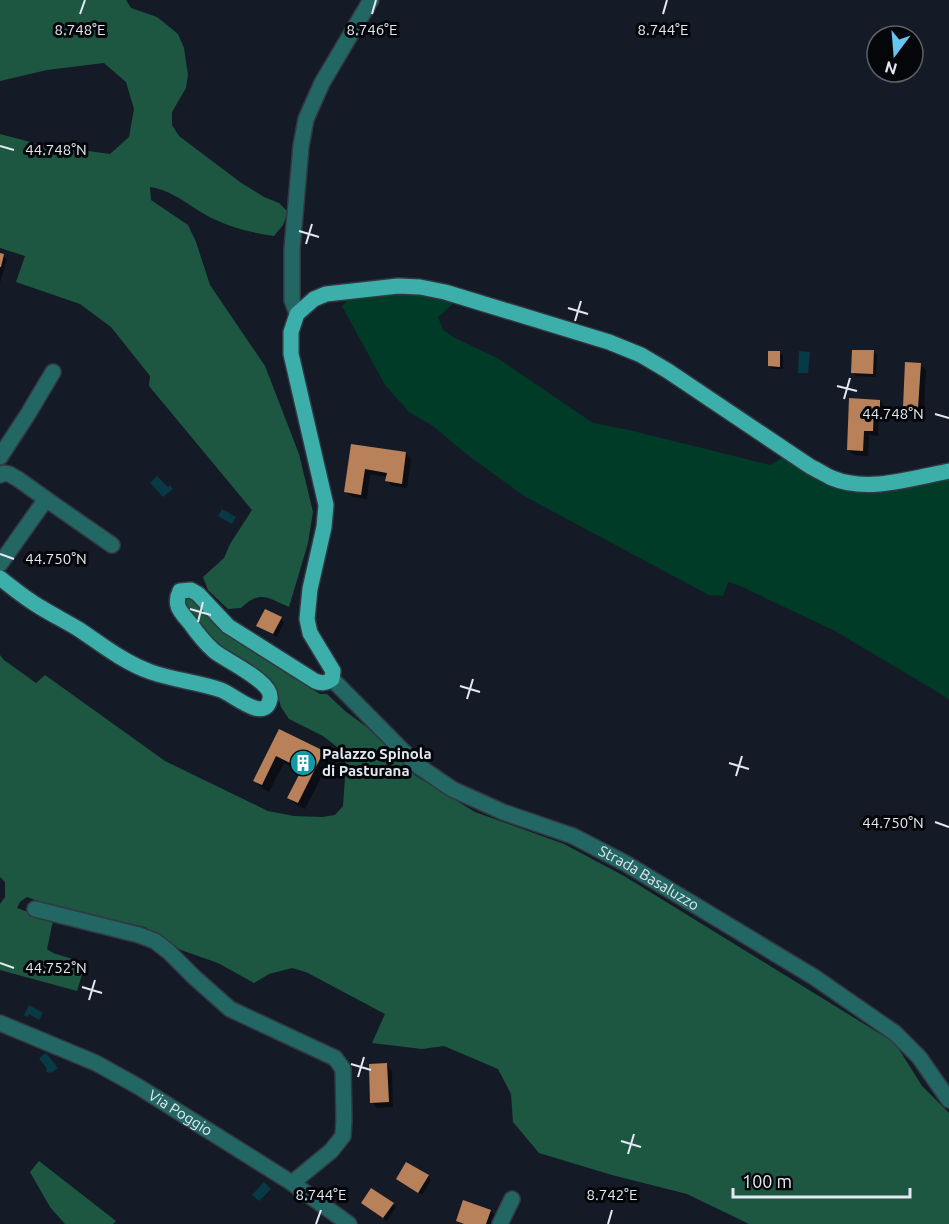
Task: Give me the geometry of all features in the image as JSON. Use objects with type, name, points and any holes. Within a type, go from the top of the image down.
[{"type":"main road","points":[[0,578],[40,607],[126,660],[148,671],[222,690],[253,709],[261,709],[268,705],[271,697],[268,689],[258,679],[214,651],[205,642],[179,609],[177,600],[180,591],[191,590],[198,594],[228,626],[315,681],[327,683],[332,680],[333,671],[310,633],[307,619],[309,590],[324,527],[326,505],[291,354],[291,332],[297,314],[314,299],[327,294],[398,286],[420,287],[446,292],[609,342],[641,355],[668,371],[811,467],[833,478],[857,484],[882,483],[949,471]]},
{"type":"street","points":[[297,314],[292,300],[292,249],[301,146],[306,119],[322,83],[371,0]]},
{"type":"street","points":[[0,457],[52,372]]},
{"type":"street","points":[[0,475],[4,473],[18,478],[112,545]]},
{"type":"street","points":[[0,564],[46,499]]},
{"type":"street","name":"Strada Basaluzzo","points":[[332,680],[417,765],[452,789],[502,812],[573,836],[635,869],[814,977],[895,1033],[919,1057],[949,1100]]},
{"type":"street","points":[[34,909],[155,941],[170,952],[230,1009],[335,1058],[343,1069],[343,1136],[331,1151],[292,1183]]},
{"type":"street","name":"Via Poggio","points":[[0,1023],[96,1063],[139,1087],[292,1183],[349,1224]]},
{"type":"street","points":[[500,1224],[512,1199]]},
{"type":"green space","points":[[0,0],[126,0],[131,8],[157,17],[178,34],[184,48],[188,75],[186,88],[172,112],[172,125],[179,136],[240,182],[264,197],[279,203],[288,212],[283,225],[274,236],[259,234],[223,223],[168,192],[150,187],[151,200],[188,225],[210,285],[265,366],[299,454],[313,512],[308,543],[289,607],[269,598],[259,597],[241,608],[228,609],[208,590],[203,577],[224,558],[230,544],[252,510],[149,386],[150,376],[111,327],[80,304],[16,282],[25,256],[0,248],[0,134],[38,144],[110,154],[129,137],[134,109],[126,82],[104,63],[47,70],[0,81]]},
{"type":"green space","points":[[403,294],[429,296],[454,303],[438,317],[443,330],[499,359],[593,423],[770,465],[782,458],[816,476],[949,478],[949,700],[835,631],[740,586],[728,582],[723,596],[709,595],[524,496],[465,453],[433,426],[409,412],[385,385],[342,306],[349,299]]},
{"type":"green space","points":[[188,598],[193,599],[224,631],[253,652],[320,694],[327,694],[368,728],[416,776],[475,812],[564,844],[624,876],[895,1043],[922,1086],[949,1113],[949,1224],[749,1224],[687,1194],[539,1153],[513,1122],[511,1094],[498,1069],[444,1046],[422,1049],[372,1043],[385,1014],[306,972],[292,968],[269,974],[254,983],[218,963],[181,950],[145,927],[54,907],[27,897],[20,902],[17,908],[53,921],[47,949],[82,962],[84,968],[77,991],[0,970],[0,904],[5,897],[5,882],[0,877],[0,655],[36,683],[45,675],[165,761],[268,811],[294,816],[322,817],[335,815],[343,806],[346,764],[341,750],[323,736],[289,719],[281,707],[276,689],[263,674],[203,632],[185,608]]},
{"type":"green space","points":[[39,1161],[116,1221],[113,1224],[65,1224],[50,1207],[30,1172]]},
{"type":"water","points":[[799,351],[810,352],[808,373],[798,373]]},
{"type":"water","points":[[157,476],[173,489],[163,497],[150,483]]},
{"type":"water","points":[[222,509],[236,517],[232,524],[218,516]]},
{"type":"water","points":[[29,1005],[43,1013],[39,1020],[29,1014],[28,1017],[24,1015]]},
{"type":"water","points":[[46,1053],[58,1068],[51,1073],[46,1071],[47,1069],[39,1058]]},
{"type":"water","points":[[264,1182],[271,1189],[259,1201],[252,1195]]},
{"type":"building","points":[[0,253],[4,254],[1,267],[0,267]]},
{"type":"building","points":[[852,350],[874,350],[873,374],[851,373]]},
{"type":"building","points":[[768,351],[780,351],[780,367],[768,366]]},
{"type":"building","points":[[905,362],[921,363],[918,408],[903,407]]},
{"type":"building","points":[[849,398],[880,400],[880,411],[874,410],[873,431],[864,431],[863,451],[847,450]]},
{"type":"building","points":[[351,444],[406,452],[402,484],[385,481],[387,473],[365,469],[361,495],[344,492]]},
{"type":"building","points":[[265,609],[282,617],[273,634],[256,626]]},
{"type":"building","name":"Palazzo Spinola di Pasturana","points":[[279,729],[324,751],[298,803],[287,798],[302,769],[276,756],[262,785],[253,781]]},
{"type":"building","points":[[387,1063],[389,1102],[370,1103],[369,1064]]},
{"type":"building","points":[[406,1162],[429,1175],[418,1193],[396,1179]]},
{"type":"building","points":[[371,1188],[394,1203],[383,1218],[361,1203]]},
{"type":"building","points":[[463,1200],[491,1210],[486,1224],[464,1224],[456,1221]]},
{"type":"place","name":"Palazzo Spinola di Pasturana","points":[[303,763]]}]
